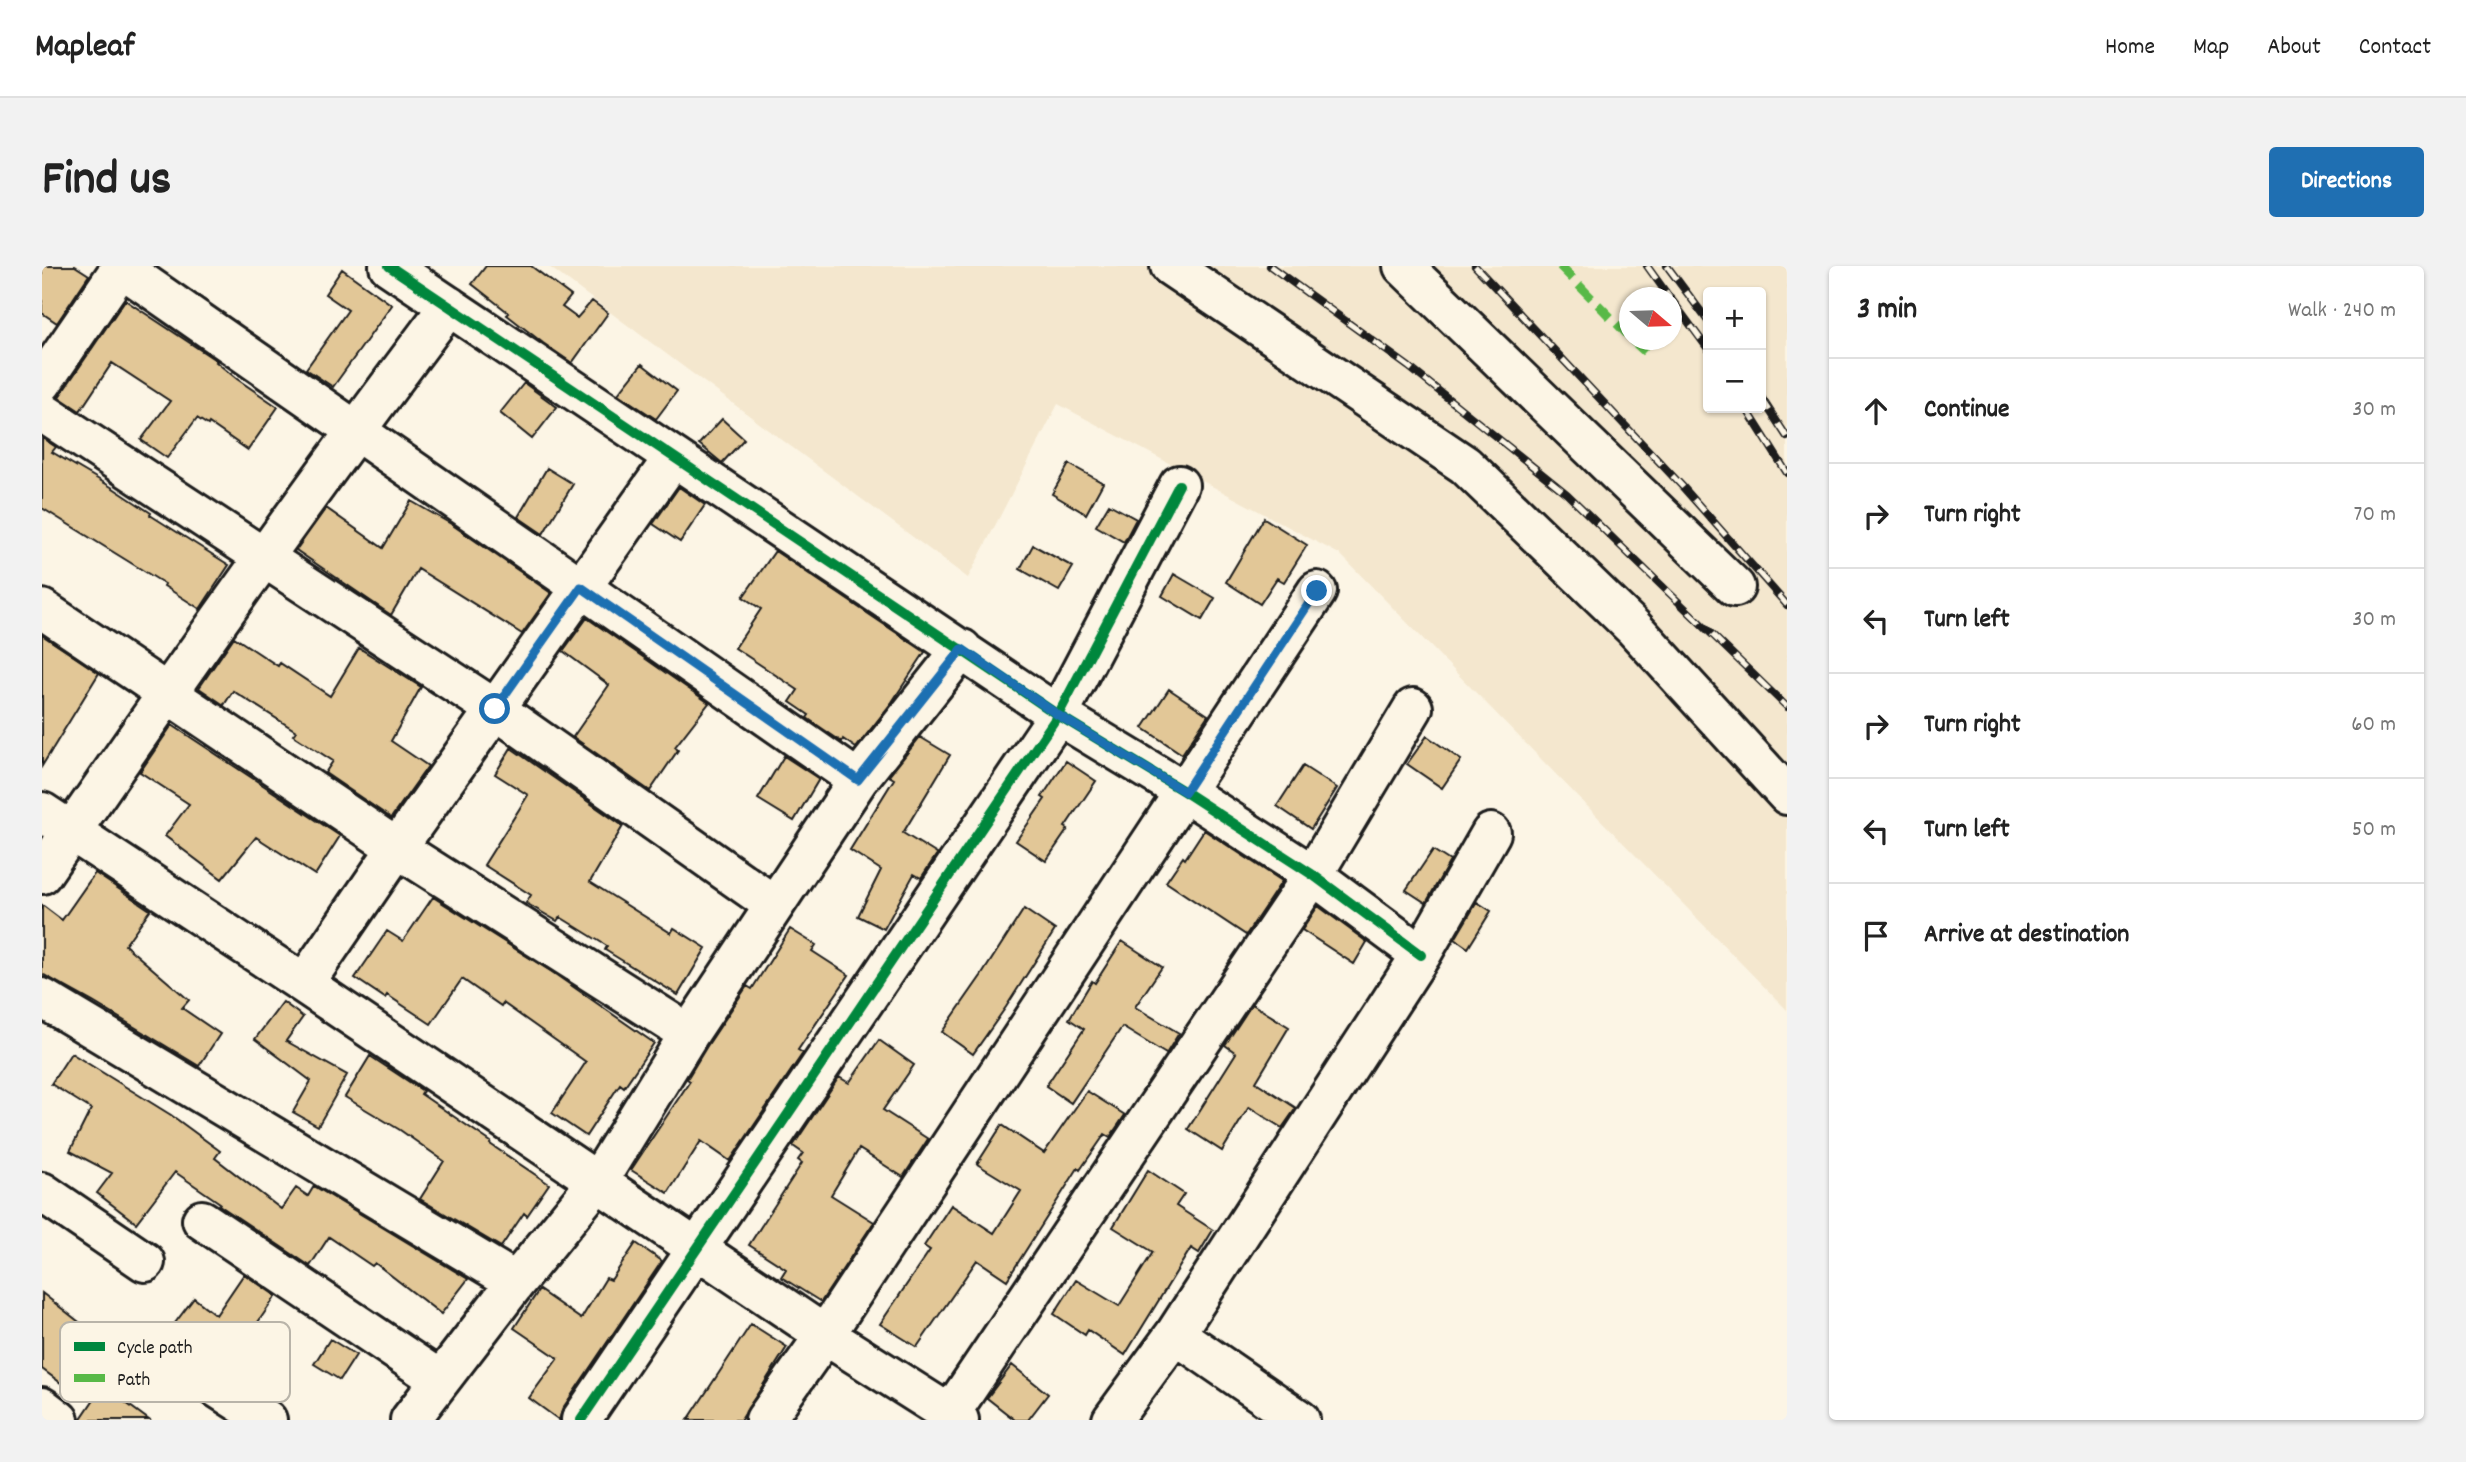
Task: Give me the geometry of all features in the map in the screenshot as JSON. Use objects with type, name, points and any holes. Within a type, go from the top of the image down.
[{"type":"street","points":[[388,266],[1058,715],[1185,792],[1313,875],[1422,955]]},
{"type":"street","points":[[1170,266],[1465,465],[1633,627],[1787,795]]},
{"type":"street","points":[[1404,266],[1735,587]]},
{"type":"street","points":[[42,383],[120,267],[858,780]]},
{"type":"street","points":[[42,874],[56,822],[167,692],[355,430],[449,306]]},
{"type":"street","points":[[42,412],[495,709],[775,905]]},
{"type":"street","points":[[304,984],[673,458]]},
{"type":"street","points":[[581,1420],[1058,715],[1179,485]]},
{"type":"street","points":[[765,1420],[825,1335],[1317,591]]},
{"type":"street","points":[[42,609],[397,848],[689,1034]]},
{"type":"street","points":[[410,1420],[598,1181],[689,1034],[858,780],[962,649]]},
{"type":"street","points":[[56,822],[304,984],[952,1418],[1313,875],[1413,708]]},
{"type":"street","points":[[1112,1420],[1175,1334],[1422,955],[1491,833]]},
{"type":"street","points":[[42,998],[516,1282]]},
{"type":"street","points":[[42,1192],[145,1262]]},
{"type":"street","points":[[202,1220],[440,1380]]},
{"type":"street","points":[[1175,1334],[1300,1420]]},
{"type":"street","points":[[239,1402],[267,1420]]},
{"type":"street","points":[[42,1407],[59,1420]]},
{"type":"shaded area","points":[[548,266],[1787,266],[1787,1010],[1341,555],[1058,404],[968,578]]},
{"type":"building","points":[[42,266],[75,266],[89,275],[57,323],[42,313]]},
{"type":"building","points":[[486,266],[531,266],[571,296],[562,307],[577,318],[592,301],[608,313],[572,363],[507,315],[509,313],[472,284]]},
{"type":"building","points":[[342,269],[392,305],[333,387],[306,369],[348,310],[325,294]]},
{"type":"building","points":[[125,300],[217,361],[237,379],[278,407],[248,450],[209,423],[208,425],[197,418],[167,458],[141,440],[170,401],[112,363],[80,411],[59,397]]},
{"type":"building","points":[[642,364],[677,391],[656,419],[618,394]]},
{"type":"building","points":[[524,383],[557,407],[532,439],[500,413]]},
{"type":"building","points":[[722,419],[744,439],[722,463],[699,444]]},
{"type":"building","points":[[42,438],[56,447],[52,452],[113,488],[229,565],[200,609],[164,586],[165,584],[42,508]]},
{"type":"building","points":[[1069,464],[1103,483],[1086,514],[1052,494]]},
{"type":"building","points":[[547,468],[573,484],[543,534],[518,517]]},
{"type":"building","points":[[679,487],[705,505],[680,542],[653,524]]},
{"type":"building","points":[[411,501],[451,524],[551,593],[522,634],[418,569],[391,615],[296,550],[326,508],[383,548]]},
{"type":"building","points":[[1109,504],[1136,519],[1124,542],[1096,526]]},
{"type":"building","points":[[1264,518],[1307,545],[1284,582],[1277,578],[1260,604],[1226,582]]},
{"type":"building","points":[[1033,545],[1073,567],[1059,591],[1020,569]]},
{"type":"building","points":[[775,551],[925,652],[892,702],[856,748],[843,739],[842,742],[807,718],[809,715],[790,702],[798,690],[735,648],[761,609],[743,597]]},
{"type":"building","points":[[1174,574],[1215,598],[1202,620],[1162,596]]},
{"type":"building","points":[[587,618],[709,703],[675,747],[678,750],[650,791],[573,737],[609,685],[563,651]]},
{"type":"building","points":[[42,635],[99,673],[42,766]]},
{"type":"building","points":[[234,637],[330,696],[359,648],[421,687],[391,741],[428,766],[391,818],[325,773],[333,761],[293,735],[296,731],[233,691],[224,705],[199,688]]},
{"type":"building","points":[[1169,689],[1208,715],[1182,754],[1143,728]]},
{"type":"building","points":[[172,725],[340,836],[315,875],[256,837],[222,879],[165,836],[189,804],[140,772]]},
{"type":"building","points":[[1427,736],[1461,760],[1442,788],[1407,764]]},
{"type":"building","points":[[920,737],[950,755],[903,833],[937,854],[921,878],[914,874],[884,929],[858,916],[881,870],[850,850],[894,779],[889,776]]},
{"type":"building","points":[[511,748],[623,826],[590,882],[671,933],[674,928],[706,948],[678,995],[605,950],[607,946],[565,920],[560,917],[557,921],[526,903],[531,895],[484,865],[528,795],[495,774]]},
{"type":"building","points":[[784,756],[819,779],[794,821],[758,799]]},
{"type":"building","points":[[1066,761],[1096,781],[1046,861],[1016,841],[1045,799],[1042,797]]},
{"type":"building","points":[[1303,766],[1337,788],[1311,829],[1277,806]]},
{"type":"building","points":[[1204,830],[1282,881],[1246,935],[1166,882]]},
{"type":"building","points":[[1433,850],[1450,861],[1426,903],[1406,890]]},
{"type":"building","points":[[95,873],[150,910],[125,945],[189,1000],[182,1008],[220,1034],[199,1066],[42,974],[42,905],[62,920]]},
{"type":"building","points":[[433,897],[552,972],[654,1043],[624,1087],[620,1084],[586,1136],[552,1113],[586,1062],[503,1003],[501,1006],[462,979],[431,1024],[355,978],[387,931],[403,941]]},
{"type":"building","points":[[1477,902],[1491,911],[1468,948],[1455,939]]},
{"type":"building","points":[[1318,906],[1367,942],[1354,964],[1302,930]]},
{"type":"building","points":[[1024,909],[1055,930],[973,1054],[942,1032]]},
{"type":"building","points":[[790,929],[816,945],[812,951],[849,975],[798,1050],[803,1053],[730,1161],[701,1141],[668,1193],[631,1170],[690,1081],[687,1079],[707,1046],[747,986],[752,989]]},
{"type":"building","points":[[1122,941],[1162,967],[1135,1007],[1179,1033],[1166,1054],[1122,1027],[1071,1103],[1046,1086],[1084,1029],[1069,1019],[1092,981],[1095,983]]},
{"type":"building","points":[[283,1002],[303,1017],[286,1041],[347,1075],[318,1126],[293,1112],[311,1081],[255,1039]]},
{"type":"building","points":[[1252,1004],[1289,1027],[1256,1082],[1296,1108],[1282,1128],[1249,1107],[1222,1151],[1188,1129],[1236,1053],[1225,1045]]},
{"type":"building","points":[[879,1040],[914,1065],[883,1110],[928,1139],[903,1177],[859,1149],[831,1195],[874,1222],[821,1302],[781,1277],[786,1269],[749,1245],[802,1163],[798,1160],[803,1153],[793,1146],[839,1077],[849,1083]]},
{"type":"building","points":[[71,1053],[171,1115],[220,1151],[215,1158],[281,1209],[296,1188],[308,1196],[314,1186],[468,1279],[441,1314],[375,1263],[372,1266],[329,1237],[310,1266],[175,1172],[136,1223],[97,1193],[112,1173],[70,1151],[91,1109],[51,1084]]},
{"type":"building","points":[[370,1056],[423,1091],[421,1094],[549,1184],[527,1216],[524,1213],[501,1247],[420,1199],[444,1161],[400,1130],[345,1097]]},
{"type":"building","points":[[1087,1091],[1125,1115],[1110,1137],[1105,1134],[1080,1170],[1078,1168],[1007,1280],[977,1260],[917,1347],[880,1324],[930,1250],[924,1246],[951,1205],[994,1233],[1021,1191],[977,1164],[1002,1125],[1044,1153]]},
{"type":"building","points":[[1148,1170],[1184,1194],[1176,1206],[1213,1230],[1199,1253],[1191,1248],[1125,1355],[1088,1330],[1085,1335],[1054,1314],[1076,1280],[1119,1306],[1153,1252],[1113,1227]]},
{"type":"building","points":[[636,1243],[662,1261],[563,1408],[559,1420],[529,1398],[558,1358],[514,1328],[539,1290],[581,1319],[606,1278],[611,1280]]},
{"type":"building","points":[[244,1274],[276,1296],[258,1322],[176,1322],[194,1298],[216,1315]]},
{"type":"building","points":[[42,1293],[79,1322],[60,1322],[60,1382],[42,1369]]},
{"type":"building","points":[[751,1324],[787,1347],[741,1420],[688,1420]]},
{"type":"building","points":[[330,1339],[356,1355],[340,1380],[314,1364]]},
{"type":"building","points":[[1012,1365],[1048,1394],[1028,1420],[1015,1420],[987,1398]]},
{"type":"building","points":[[92,1402],[125,1402],[149,1420],[80,1420]]},
{"type":"railway","points":[[1270,266],[1409,367],[1567,494],[1787,707]]},
{"type":"railway","points":[[1475,266],[1682,486],[1787,605]]},
{"type":"railway","points":[[1647,266],[1662,287]]},
{"type":"railway","points":[[1667,266],[1703,314]]},
{"type":"railway","points":[[1682,314],[1703,342]]},
{"type":"railway","points":[[1766,405],[1787,437]]},
{"type":"railway","points":[[1749,413],[1787,473]]},
{"type":"marked path","points":[[1560,266],[1619,326]]},
{"type":"cycle path","points":[[389,266],[1058,715],[1185,792],[1313,875],[1421,955]]},
{"type":"cycle path","points":[[581,1420],[1058,715],[1179,485]]},
{"type":"route","points":[[495,709],[581,587],[858,780],[962,649],[1058,715],[1185,792],[1317,591]]}]
